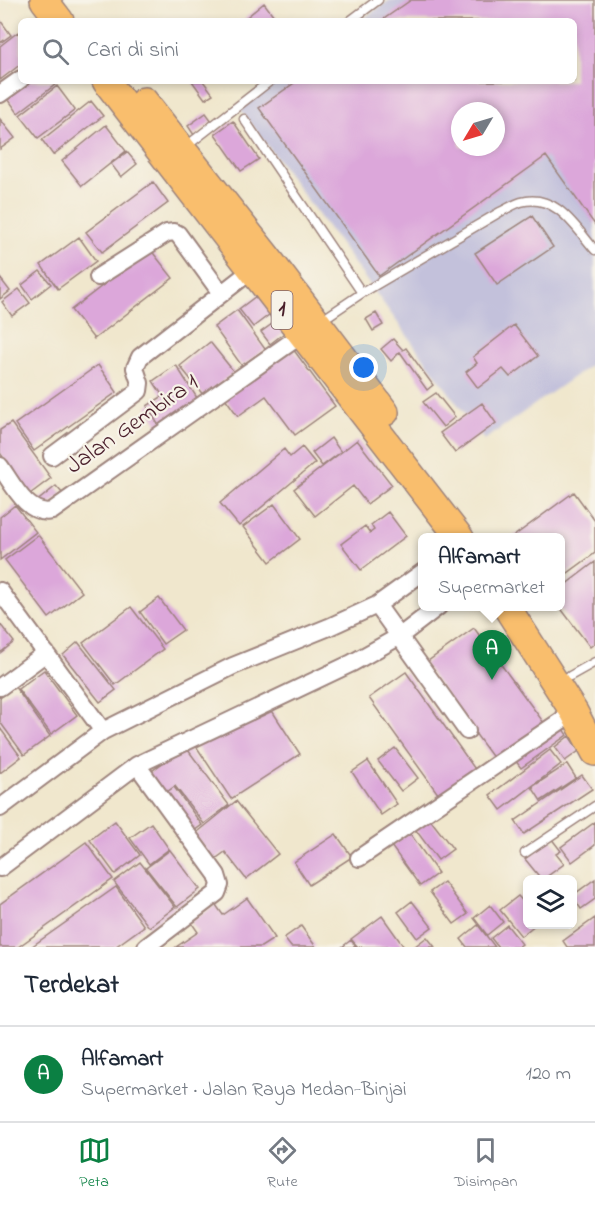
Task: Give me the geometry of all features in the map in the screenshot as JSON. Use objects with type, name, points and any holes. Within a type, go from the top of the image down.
[{"type":"highway","points":[[44,0],[58,18]]},
{"type":"highway","points":[[64,0],[78,18]]},
{"type":"highway","name":"1","points":[[108,84],[252,270],[310,329],[477,533]]},
{"type":"highway","name":"1","points":[[130,84],[183,148],[457,533]]},
{"type":"highway","points":[[510,611],[585,715]]},
{"type":"highway","points":[[528,611],[570,676],[585,715],[595,752]]},
{"type":"street","points":[[0,94],[18,80]]},
{"type":"street","points":[[98,277],[167,233],[174,232],[178,234],[221,293]]},
{"type":"street","points":[[52,456],[139,391],[140,383],[135,368],[140,357],[252,270]]},
{"type":"street","name":"Jalan Gembira 1","points":[[0,466],[29,506],[40,513],[52,511],[310,329]]},
{"type":"street","points":[[0,808],[103,730],[233,666],[377,605],[418,576]]},
{"type":"street","points":[[0,591],[103,730]]},
{"type":"street","points":[[377,605],[467,731]]},
{"type":"street","points":[[0,868],[137,765],[261,704],[352,663],[400,636],[432,611]]},
{"type":"street","points":[[0,687],[46,653]]},
{"type":"street","points":[[359,858],[585,715]]},
{"type":"street","points":[[137,765],[217,876],[220,885],[217,893],[146,947]]},
{"type":"lane","points":[[354,18],[378,0]]},
{"type":"lane","points":[[183,148],[266,84]]},
{"type":"lane","points":[[244,119],[362,293]]},
{"type":"lane","points":[[310,329],[362,293],[520,202],[540,200],[558,207],[595,249]]},
{"type":"lane","points":[[570,676],[595,662]]},
{"type":"lane","points":[[525,853],[595,806]]},
{"type":"shaded area","points":[[390,0],[595,0],[595,362],[484,440],[239,107],[272,84],[577,84],[577,18],[364,18]]},
{"type":"building","points":[[411,0],[595,0],[595,225],[546,156],[379,276],[259,108],[293,84],[577,84],[577,18],[385,18]]},
{"type":"building","points":[[264,3],[275,18],[246,18]]},
{"type":"building","points":[[0,20],[11,35],[0,43]]},
{"type":"building","points":[[18,32],[18,66],[0,80],[0,46]]},
{"type":"building","points":[[22,84],[56,84],[18,113],[6,96]]},
{"type":"building","points":[[194,84],[205,84],[213,94],[205,99]]},
{"type":"building","points":[[57,86],[75,110],[38,138],[20,115]]},
{"type":"building","points":[[91,101],[103,116],[53,155],[42,140]]},
{"type":"building","points":[[206,113],[212,121],[194,135],[188,126]]},
{"type":"building","points":[[0,119],[15,138],[0,149]]},
{"type":"building","points":[[233,121],[259,159],[241,171],[215,134]]},
{"type":"building","points":[[106,125],[126,151],[82,186],[62,161]]},
{"type":"building","points":[[127,152],[137,164],[121,177],[111,164]]},
{"type":"building","points":[[153,182],[168,203],[102,252],[86,232]]},
{"type":"building","points":[[532,216],[553,247],[497,285],[475,253]]},
{"type":"building","points":[[79,237],[96,261],[58,289],[41,265]]},
{"type":"building","points":[[150,249],[173,278],[94,339],[71,310]]},
{"type":"building","points":[[40,271],[51,284],[32,299],[22,285]]},
{"type":"building","points":[[0,278],[10,291],[0,299]]},
{"type":"building","points":[[19,289],[30,303],[12,316],[2,302]]},
{"type":"building","points":[[260,293],[274,311],[253,327],[239,309]]},
{"type":"building","points":[[237,310],[265,349],[242,366],[214,327]]},
{"type":"building","points":[[376,313],[383,325],[373,331],[366,319]]},
{"type":"building","points":[[279,319],[288,330],[270,344],[261,332]]},
{"type":"building","points":[[514,325],[538,356],[510,377],[503,369],[478,388],[466,372],[477,363],[473,357]]},
{"type":"building","points":[[393,339],[403,350],[406,348],[433,385],[427,390],[400,352],[391,361],[381,349]]},
{"type":"building","points":[[210,342],[234,372],[204,396],[180,366]]},
{"type":"building","points":[[293,349],[335,406],[295,435],[266,396],[238,416],[225,398]]},
{"type":"building","points":[[98,365],[117,392],[34,451],[15,424]]},
{"type":"building","points":[[176,365],[199,401],[159,426],[147,406],[163,396],[153,381]]},
{"type":"building","points":[[436,393],[455,417],[443,427],[423,402]]},
{"type":"building","points":[[482,403],[496,423],[455,453],[440,433]]},
{"type":"building","points":[[11,423],[51,478],[30,494],[0,453],[0,430]]},
{"type":"building","points":[[331,438],[341,452],[322,466],[312,453]]},
{"type":"building","points":[[357,440],[392,485],[367,504],[353,486],[315,516],[294,489]]},
{"type":"building","points":[[302,447],[315,463],[239,526],[220,503],[284,449],[290,457]]},
{"type":"building","points":[[56,486],[63,494],[41,511],[35,503]]},
{"type":"building","points":[[574,492],[595,521],[595,553],[565,575],[565,533],[518,533]]},
{"type":"building","points":[[274,504],[300,539],[270,562],[243,527]]},
{"type":"building","points":[[15,505],[36,532],[0,560],[0,517]]},
{"type":"building","points":[[388,512],[406,536],[361,570],[341,544],[365,526],[370,533],[374,530],[371,525]]},
{"type":"building","points":[[38,535],[82,592],[49,618],[5,560]]},
{"type":"building","points":[[595,562],[595,643],[590,647],[563,611],[565,611],[565,585]]},
{"type":"building","points":[[159,598],[183,630],[163,644],[140,612]]},
{"type":"building","points":[[131,607],[163,649],[115,685],[83,643]]},
{"type":"building","points":[[0,624],[14,642],[0,653]]},
{"type":"building","points":[[474,628],[547,727],[497,763],[424,664]]},
{"type":"building","points":[[78,642],[116,690],[100,702],[63,655]]},
{"type":"building","points":[[44,670],[77,715],[51,734],[18,689]]},
{"type":"building","points":[[406,672],[477,772],[441,798],[369,698]]},
{"type":"building","points":[[15,687],[50,736],[24,755],[0,722],[0,698]]},
{"type":"building","points":[[269,706],[300,754],[231,799],[194,743],[235,722],[238,727]]},
{"type":"building","points":[[559,723],[567,735],[521,768],[512,756]]},
{"type":"building","points":[[0,728],[21,757],[0,773]]},
{"type":"building","points":[[569,736],[579,751],[565,761],[555,747]]},
{"type":"building","points":[[185,746],[229,805],[204,824],[175,786],[164,794],[148,774]]},
{"type":"building","points":[[395,748],[418,778],[401,791],[378,761]]},
{"type":"building","points":[[550,750],[561,764],[501,810],[490,795]]},
{"type":"building","points":[[368,761],[397,804],[381,815],[352,772]]},
{"type":"building","points":[[567,764],[576,778],[541,801],[532,787]]},
{"type":"building","points":[[582,775],[592,789],[524,834],[515,821]]},
{"type":"building","points":[[174,787],[202,825],[191,833],[163,795]]},
{"type":"building","points":[[236,801],[278,854],[246,879],[225,852],[214,860],[194,835]]},
{"type":"building","points":[[429,818],[453,849],[438,860],[415,829]]},
{"type":"building","points":[[115,821],[140,855],[115,874],[90,840]]},
{"type":"building","points":[[595,822],[595,845],[572,862],[561,847]]},
{"type":"building","points":[[151,823],[169,849],[149,864],[130,838]]},
{"type":"building","points":[[409,832],[438,873],[420,886],[391,846]]},
{"type":"building","points":[[336,834],[352,857],[309,885],[294,862]]},
{"type":"building","points":[[551,838],[561,851],[556,854],[564,864],[549,875],[538,875],[525,859]]},
{"type":"building","points":[[86,842],[113,879],[18,947],[0,947],[0,904]]},
{"type":"building","points":[[170,850],[200,889],[177,907],[146,868]]},
{"type":"building","points":[[140,862],[175,907],[149,927],[114,882]]},
{"type":"building","points":[[595,879],[595,899],[581,909],[577,903],[577,892]]},
{"type":"building","points":[[444,882],[468,914],[454,924],[430,892]]},
{"type":"building","points":[[116,887],[144,926],[115,947],[31,947]]},
{"type":"building","points":[[518,896],[523,902],[523,929],[530,929],[521,936],[500,910]]},
{"type":"building","points":[[247,898],[275,938],[261,947],[176,947],[198,932],[191,922],[216,905],[223,915]]},
{"type":"building","points":[[412,901],[432,927],[417,938],[398,912]]},
{"type":"building","points":[[490,905],[503,922],[487,935],[474,918]]},
{"type":"building","points":[[382,916],[404,947],[358,947],[351,939]]},
{"type":"building","points":[[595,918],[595,947],[567,947],[563,941]]},
{"type":"building","points":[[478,925],[495,947],[467,947],[461,939]]},
{"type":"building","points":[[507,925],[522,944],[518,947],[498,947],[491,938]]},
{"type":"building","points":[[301,926],[316,947],[291,947],[284,938]]},
{"type":"building","points":[[427,937],[435,947],[414,947]]},
{"type":"building","points":[[351,940],[356,947],[342,947]]},
{"type":"place","name":"Alfamart","points":[[492,680]]}]
